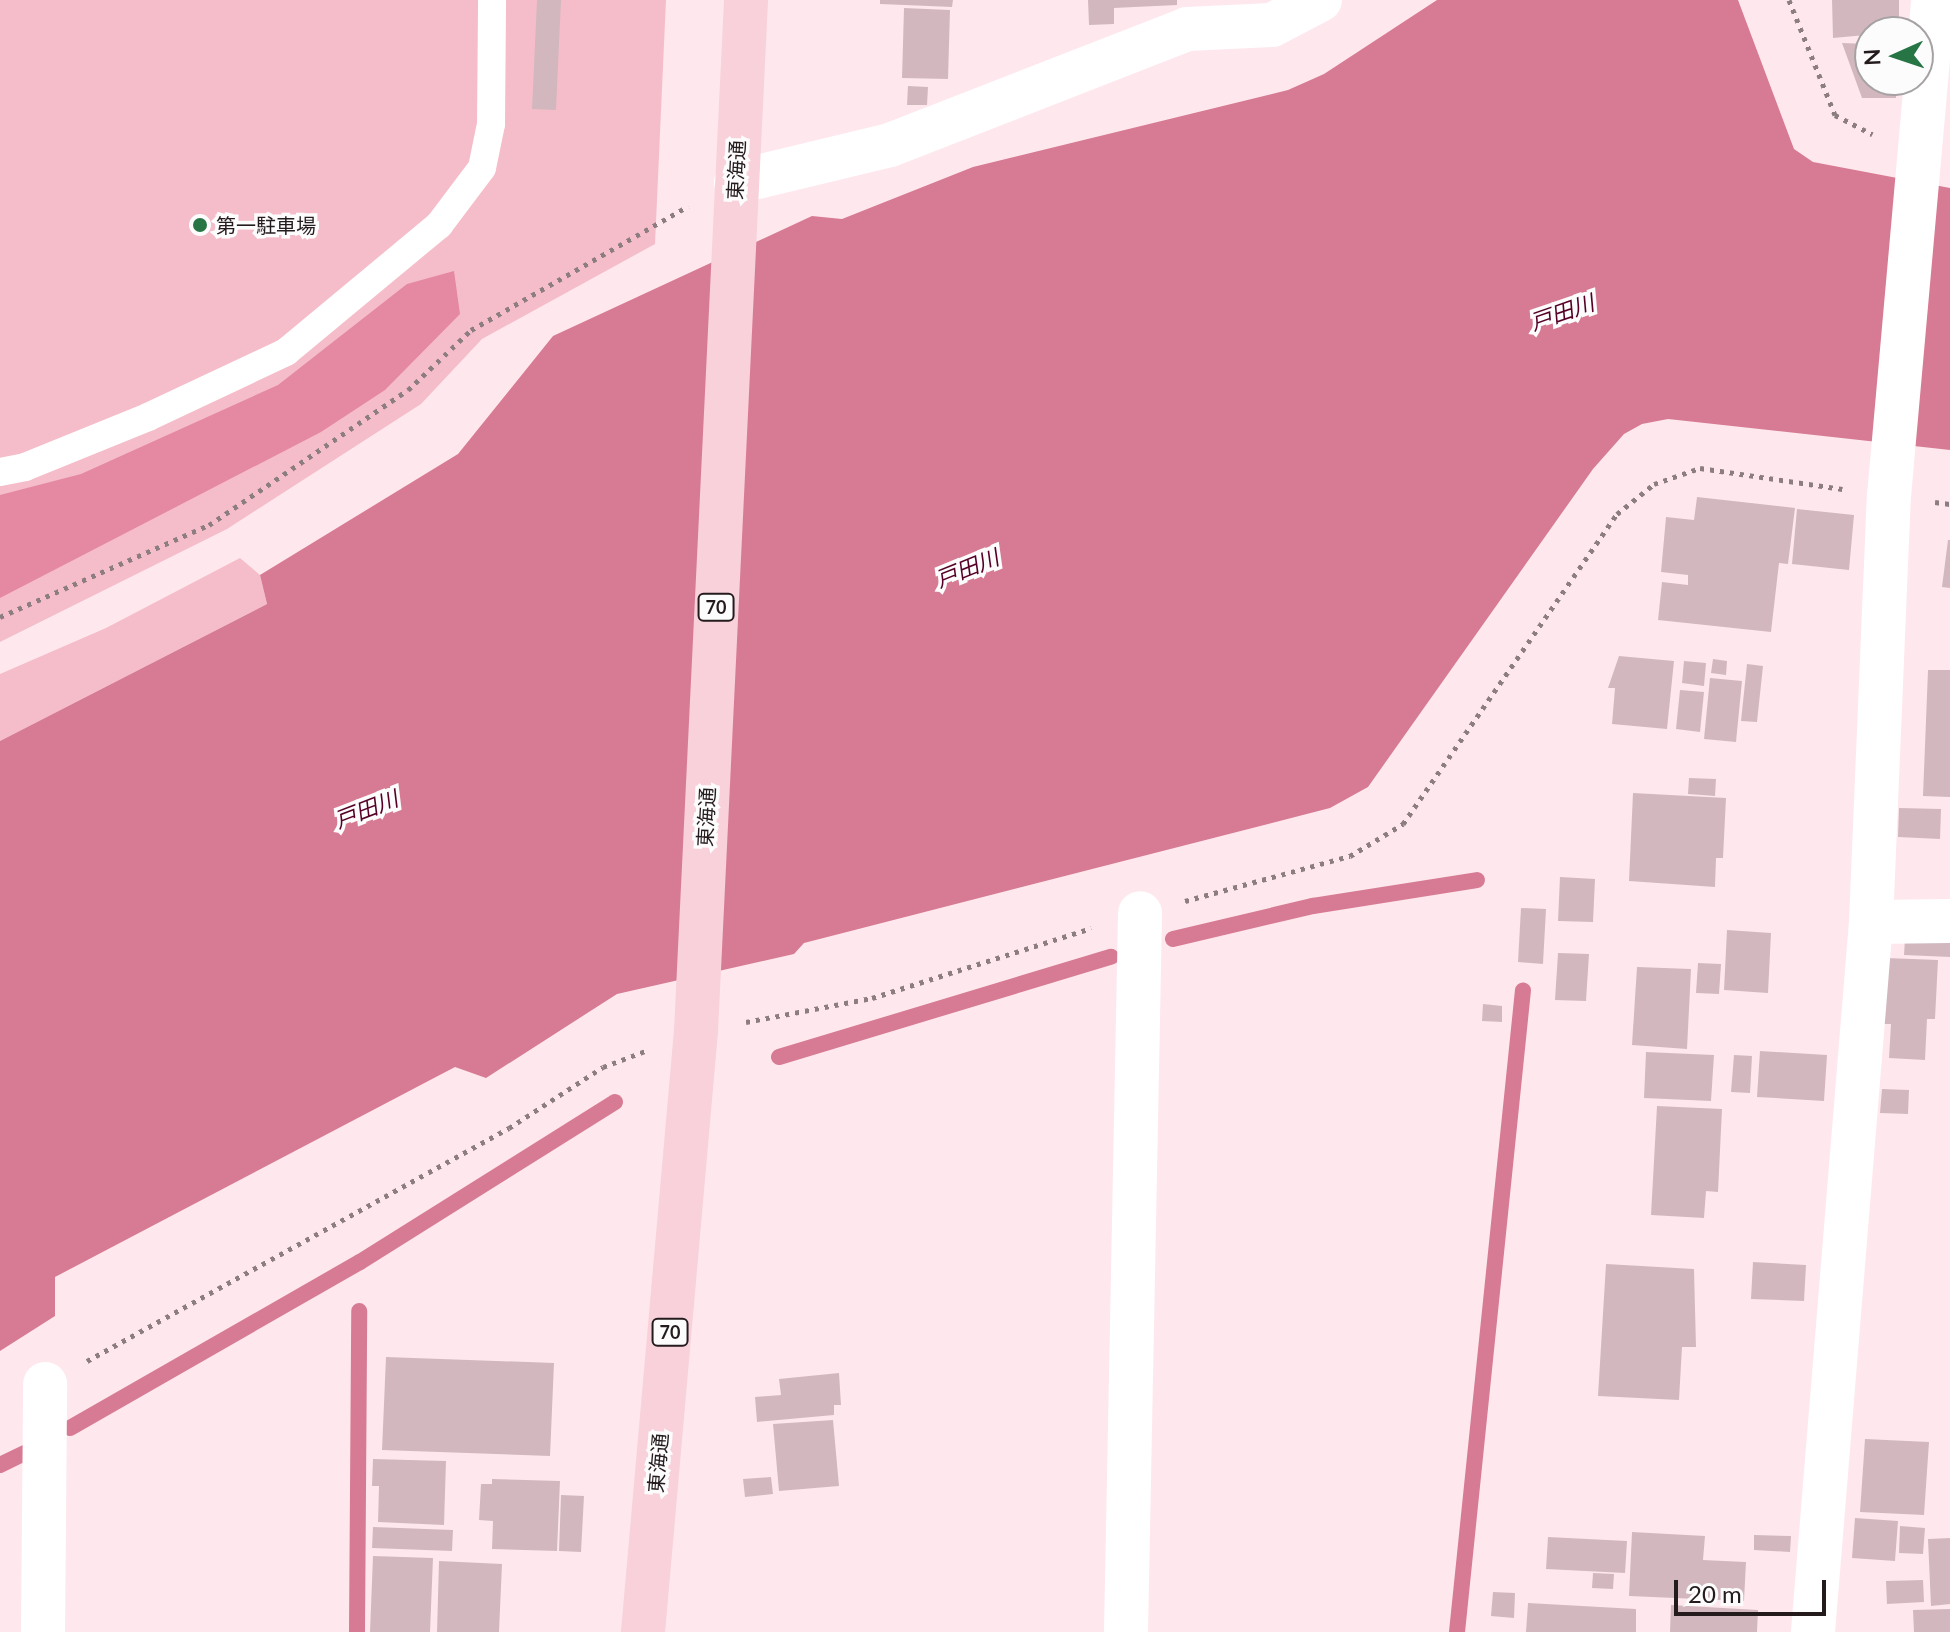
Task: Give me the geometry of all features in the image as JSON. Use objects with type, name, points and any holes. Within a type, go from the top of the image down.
[{"type":"main road","name":"東海通","points":[[643,1632],[696,1031],[746,0]]},
{"type":"street","points":[[736,182],[890,145],[1187,29],[1272,25],[1320,0]]},
{"type":"street","points":[[1813,1632],[1871,922],[1890,488],[1923,152],[1939,89],[1933,0]]},
{"type":"street","points":[[1126,1632],[1140,913]]},
{"type":"street","points":[[1871,922],[1950,921]]},
{"type":"street","points":[[43,1632],[45,1384]]},
{"type":"lane","points":[[0,472],[25,467],[148,417],[286,352],[439,225],[482,168],[491,124],[492,0]]},
{"type":"path","points":[[1789,0],[1835,115],[1864,133],[1923,152]]},
{"type":"path","points":[[0,617],[209,525],[408,390],[471,330],[736,182]]},
{"type":"path","points":[[45,1384],[509,1128],[603,1067],[696,1031],[872,998],[1140,913],[1350,856],[1403,824],[1617,514],[1654,484],[1700,468],[1890,488]]},
{"type":"shaded area","points":[[0,0],[666,0],[655,244],[482,339],[421,404],[227,529],[0,642]]},
{"type":"shaded area","points":[[454,271],[460,314],[385,390],[321,432],[0,598],[0,495],[81,474],[278,385],[407,284]]},
{"type":"shaded area","points":[[240,558],[260,575],[267,604],[0,741],[0,674],[106,628]]},
{"type":"water","name":"戸田川","points":[[1437,0],[1738,0],[1794,149],[1813,162],[1950,188],[1950,450],[1668,419],[1642,424],[1624,434],[1593,469],[1368,787],[1330,808],[804,943],[794,954],[617,994],[486,1078],[455,1067],[55,1277],[55,1316],[0,1351],[0,741],[267,604],[260,575],[458,454],[553,336],[812,216],[842,219],[973,167],[1288,90],[1324,74]]},
{"type":"building","points":[[537,0],[561,0],[556,110],[532,109]]},
{"type":"building","points":[[880,0],[953,0],[952,7],[880,4]]},
{"type":"building","points":[[1088,0],[1177,0],[1177,5],[1114,8],[1114,24],[1089,25]]},
{"type":"building","points":[[1832,0],[1899,0],[1899,16],[1854,16],[1854,36],[1833,38]]},
{"type":"building","points":[[904,8],[950,10],[948,79],[902,78]]},
{"type":"building","points":[[1842,43],[1854,43],[1854,76]]},
{"type":"building","points":[[908,86],[928,87],[927,105],[907,105]]},
{"type":"building","points":[[1861,96],[1896,96],[1896,98]]},
{"type":"building","points":[[1697,497],[1795,508],[1788,564],[1779,563],[1771,632],[1658,620],[1662,582],[1688,585],[1688,575],[1661,572],[1666,517],[1694,520]]},
{"type":"building","points":[[1797,509],[1854,515],[1849,570],[1792,564]]},
{"type":"building","points":[[1950,540],[1950,588],[1942,587]]},
{"type":"building","points":[[1619,656],[1674,661],[1667,729],[1612,724],[1615,688],[1608,688]]},
{"type":"building","points":[[1713,659],[1727,661],[1726,675],[1711,673]]},
{"type":"building","points":[[1684,661],[1706,663],[1704,686],[1682,683]]},
{"type":"building","points":[[1747,664],[1763,666],[1757,722],[1741,721]]},
{"type":"building","points":[[1928,670],[1950,670],[1950,797],[1923,796]]},
{"type":"building","points":[[1710,678],[1742,681],[1736,742],[1704,739]]},
{"type":"building","points":[[1680,690],[1704,692],[1700,732],[1676,729]]},
{"type":"building","points":[[1689,778],[1716,779],[1715,796],[1688,794]]},
{"type":"building","points":[[1633,793],[1726,798],[1723,858],[1716,858],[1715,887],[1629,881]]},
{"type":"building","points":[[1899,808],[1941,809],[1940,839],[1898,837]]},
{"type":"building","points":[[1560,877],[1595,879],[1593,922],[1558,921]]},
{"type":"building","points":[[1521,908],[1546,909],[1543,964],[1518,962]]},
{"type":"building","points":[[1727,930],[1771,933],[1768,993],[1724,990]]},
{"type":"building","points":[[1905,938],[1950,939],[1950,957],[1904,955]]},
{"type":"building","points":[[1558,953],[1589,954],[1586,1001],[1555,1000]]},
{"type":"building","points":[[1886,958],[1938,960],[1935,1019],[1927,1019],[1925,1060],[1889,1058],[1891,1024],[1883,1024]]},
{"type":"building","points":[[1698,963],[1721,964],[1719,994],[1696,993]]},
{"type":"building","points":[[1637,967],[1691,969],[1687,1049],[1632,1045]]},
{"type":"building","points":[[1483,1004],[1502,1006],[1502,1022],[1482,1021]]},
{"type":"building","points":[[1760,1051],[1827,1055],[1824,1101],[1757,1097]]},
{"type":"building","points":[[1646,1052],[1714,1055],[1711,1101],[1644,1098]]},
{"type":"building","points":[[1734,1055],[1752,1056],[1750,1093],[1731,1092]]},
{"type":"building","points":[[1882,1089],[1909,1090],[1908,1114],[1880,1113]]},
{"type":"building","points":[[1657,1106],[1722,1109],[1718,1192],[1706,1191],[1704,1218],[1651,1215]]},
{"type":"building","points":[[1753,1262],[1806,1265],[1804,1301],[1751,1299]]},
{"type":"building","points":[[1606,1264],[1694,1269],[1696,1347],[1682,1347],[1679,1400],[1598,1396]]},
{"type":"building","points":[[386,1357],[554,1363],[550,1456],[382,1450]]},
{"type":"building","points":[[839,1373],[841,1405],[834,1405],[834,1415],[757,1422],[755,1397],[781,1395],[779,1379]]},
{"type":"building","points":[[833,1420],[839,1486],[779,1491],[773,1424]]},
{"type":"building","points":[[1865,1439],[1929,1442],[1924,1515],[1860,1512]]},
{"type":"building","points":[[373,1459],[446,1461],[444,1525],[378,1522],[379,1486],[372,1486]]},
{"type":"building","points":[[771,1477],[773,1494],[745,1497],[743,1479]]},
{"type":"building","points":[[492,1479],[560,1481],[557,1551],[492,1549],[493,1521],[479,1520],[481,1484],[492,1484]]},
{"type":"building","points":[[561,1495],[584,1496],[581,1552],[559,1551]]},
{"type":"building","points":[[1855,1518],[1898,1521],[1895,1561],[1852,1558]]},
{"type":"building","points":[[1900,1526],[1925,1528],[1923,1554],[1899,1553]]},
{"type":"building","points":[[373,1527],[453,1530],[452,1551],[372,1548]]},
{"type":"building","points":[[1632,1532],[1705,1536],[1703,1560],[1746,1562],[1744,1601],[1629,1596]]},
{"type":"building","points":[[1754,1535],[1791,1536],[1790,1552],[1754,1550]]},
{"type":"building","points":[[1548,1537],[1627,1541],[1625,1573],[1546,1569]]},
{"type":"building","points":[[1950,1538],[1950,1604],[1931,1606],[1928,1539]]},
{"type":"building","points":[[373,1556],[433,1558],[430,1632],[370,1632]]},
{"type":"building","points":[[439,1561],[502,1564],[499,1632],[437,1632]]},
{"type":"building","points":[[1593,1573],[1614,1574],[1613,1589],[1592,1588]]},
{"type":"building","points":[[1923,1580],[1924,1602],[1887,1604],[1886,1581]]},
{"type":"building","points":[[1493,1592],[1515,1593],[1514,1618],[1491,1616]]},
{"type":"building","points":[[1528,1603],[1636,1609],[1636,1632],[1526,1632]]},
{"type":"building","points":[[1671,1605],[1758,1610],[1757,1632],[1670,1632]]},
{"type":"building","points":[[1950,1609],[1950,1632],[1914,1632],[1913,1610]]},
{"type":"waterway","points":[[1173,939],[1313,906],[1477,880]]},
{"type":"waterway","points":[[779,1057],[1111,957]]},
{"type":"waterway","points":[[1457,1632],[1523,990]]},
{"type":"waterway","points":[[70,1428],[360,1262],[615,1102]]},
{"type":"waterway","points":[[357,1632],[359,1311]]},
{"type":"waterway","points":[[0,1465],[27,1452]]},
{"type":"place","name":"第一駐車場","points":[[200,225]]}]
